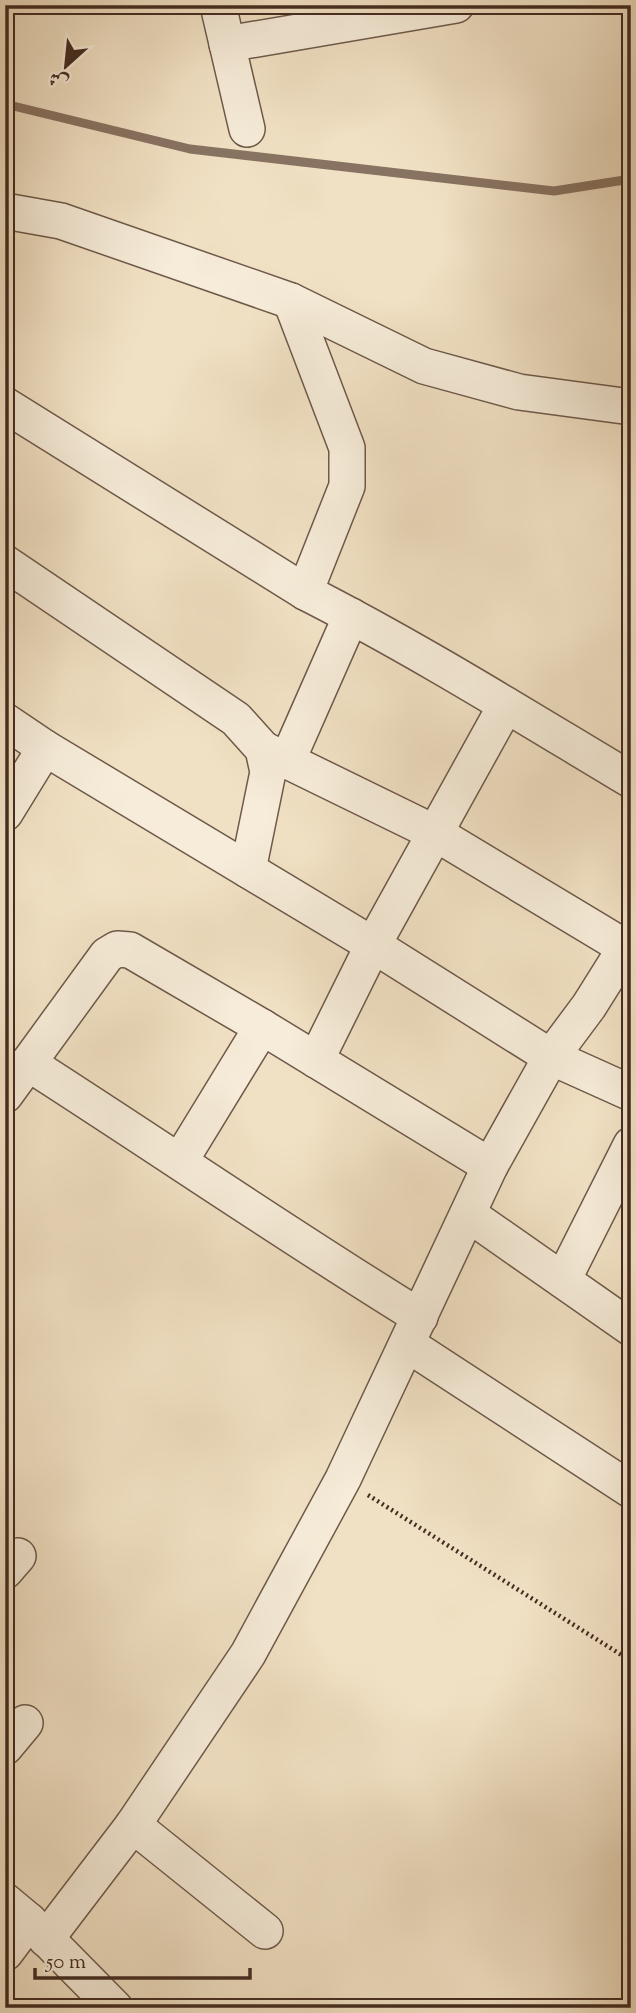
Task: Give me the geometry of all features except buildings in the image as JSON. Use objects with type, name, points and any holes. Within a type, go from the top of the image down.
[{"type":"street","points":[[218,5],[247,129]]},
{"type":"street","points":[[227,44],[456,5]]},
{"type":"street","points":[[5,211],[61,221],[291,301],[425,366],[519,392],[631,407]]},
{"type":"street","points":[[291,301],[346,448],[347,486],[305,592]]},
{"type":"street","points":[[5,405],[305,592],[506,705],[631,780]]},
{"type":"street","points":[[5,563],[61,598],[236,719],[276,754],[435,833],[629,946],[551,1057],[490,1166],[343,1479],[248,1654],[132,1825],[27,1920],[5,1953]]},
{"type":"street","points":[[248,870],[268,772],[351,616]]},
{"type":"street","points":[[316,1060],[373,945],[506,705]]},
{"type":"street","points":[[5,721],[551,1057],[631,1093]]},
{"type":"street","points":[[5,813],[45,748]]},
{"type":"street","points":[[5,1095],[107,955],[117,949],[130,950],[490,1166]]},
{"type":"street","points":[[180,1161],[262,1027]]},
{"type":"street","points":[[28,1063],[357,1280],[413,1331],[631,1490]]},
{"type":"street","points":[[563,1280],[631,1145]]},
{"type":"street","points":[[468,1214],[631,1328]]},
{"type":"street","points":[[132,1825],[265,1931]]},
{"type":"street","points":[[27,1920],[115,2008]]},
{"type":"path","points":[[343,1479],[631,1661]]},
{"type":"waterway","points":[[5,104],[190,149],[554,191],[631,179]]}]
